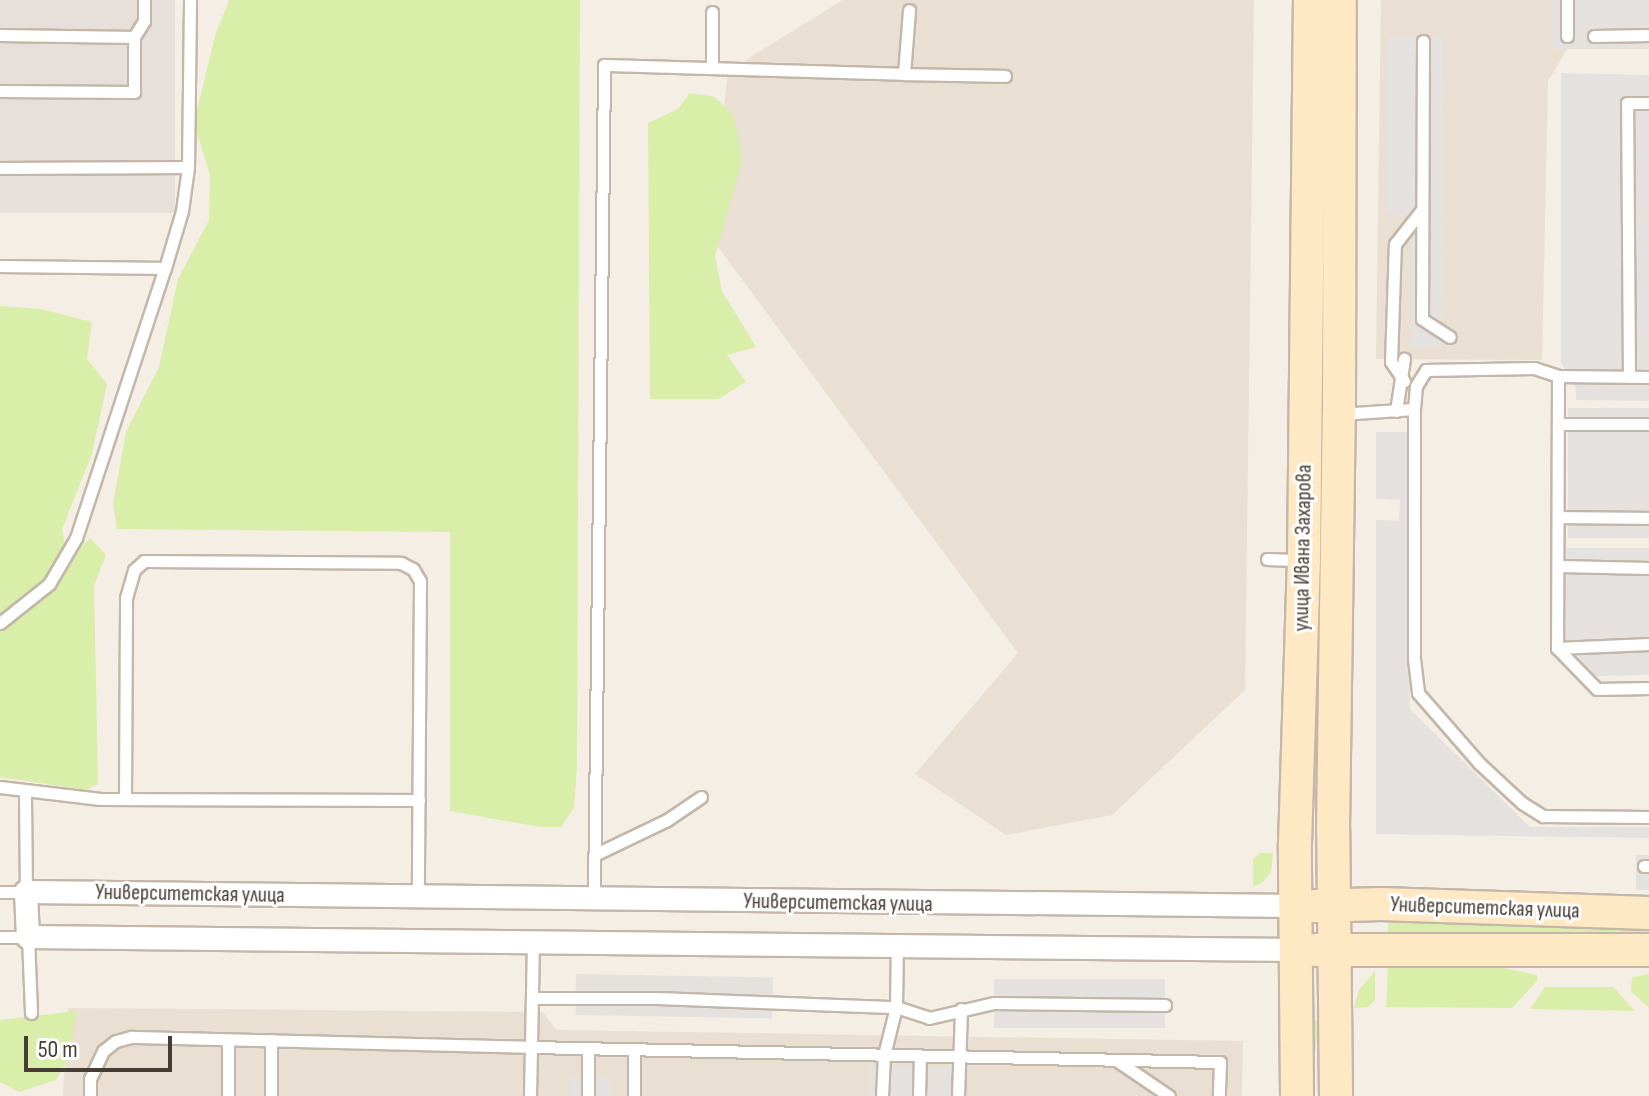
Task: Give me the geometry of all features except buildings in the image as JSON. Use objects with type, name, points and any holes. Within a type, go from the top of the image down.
[{"type":"main road","name":"улица Ивана Захарова","points":[[1297,1096],[1297,736],[1304,560],[1310,0]]},
{"type":"main road","name":"улица Ивана Захарова","points":[[1336,1096],[1334,906],[1340,0]]},
{"type":"main road","name":"Университетская улица","points":[[1296,906],[1381,904],[1649,913]]},
{"type":"main road","name":"Университетская улица","points":[[1297,950],[1649,950]]},
{"type":"street","name":"Университетская улица","points":[[26,892],[1296,906]]},
{"type":"street","points":[[26,892],[28,937]]},
{"type":"street","name":"Университетская улица","points":[[28,937],[1297,950]]},
{"type":"lane","points":[[0,91],[134,92],[134,37],[144,21],[144,0]]},
{"type":"lane","points":[[0,623],[49,584],[76,538],[165,268],[182,211],[188,167],[190,0]]},
{"type":"lane","points":[[1567,0],[1567,36]]},
{"type":"lane","points":[[904,74],[909,10]]},
{"type":"lane","points":[[712,12],[712,68]]},
{"type":"lane","points":[[0,35],[134,37]]},
{"type":"lane","points":[[1594,36],[1649,35]]},
{"type":"lane","points":[[1423,41],[1422,319],[1450,337]]},
{"type":"lane","points":[[594,900],[604,65],[1005,76]]},
{"type":"lane","points":[[1629,377],[1627,103],[1649,103]]},
{"type":"lane","points":[[0,168],[188,167]]},
{"type":"lane","points":[[1404,381],[1391,362],[1395,244],[1421,211]]},
{"type":"lane","points":[[0,266],[165,268]]},
{"type":"lane","points":[[1396,411],[1404,381],[1404,359]]},
{"type":"lane","points":[[1649,377],[1558,376],[1534,368],[1426,370],[1416,386],[1414,409],[1414,659],[1418,693],[1480,764],[1522,803],[1543,816],[1649,817]]},
{"type":"lane","points":[[1558,376],[1557,648],[1597,689],[1649,688]]},
{"type":"lane","points":[[1339,414],[1414,409]]},
{"type":"lane","points":[[1558,424],[1649,424]]},
{"type":"lane","points":[[1558,517],[1649,518]]},
{"type":"lane","points":[[125,798],[126,598],[134,570],[144,561],[157,558],[387,561],[413,569],[420,581],[418,897]]},
{"type":"lane","points":[[1267,559],[1304,560]]},
{"type":"lane","points":[[1558,566],[1649,568]]},
{"type":"lane","points":[[1557,648],[1649,644]]},
{"type":"lane","points":[[0,787],[25,792],[125,798],[419,800]]},
{"type":"lane","points":[[0,892],[26,892],[25,792]]},
{"type":"lane","points":[[594,855],[667,820],[701,797]]},
{"type":"lane","points":[[0,937],[28,937],[31,1013]]},
{"type":"lane","points":[[530,1096],[533,941]]},
{"type":"lane","points":[[882,1096],[884,1055],[896,1007],[897,944]]},
{"type":"lane","points":[[532,998],[657,998],[896,1007],[929,1018],[945,1017],[961,1009],[994,1003],[1165,1005]]},
{"type":"lane","points":[[958,1096],[961,1009]]},
{"type":"lane","points":[[90,1096],[90,1079],[103,1051],[116,1041],[131,1037],[1220,1062],[1219,1096]]},
{"type":"lane","points":[[271,1040],[271,1096]]},
{"type":"lane","points":[[228,1041],[228,1096]]},
{"type":"lane","points":[[588,1049],[588,1096]]},
{"type":"lane","points":[[634,1050],[634,1096]]},
{"type":"lane","points":[[919,1096],[920,1056]]},
{"type":"lane","points":[[1115,1060],[1169,1096]]},
{"type":"shaded area","points":[[0,0],[175,0],[175,213],[0,213]]},
{"type":"shaded area","points":[[843,0],[1254,0],[1245,690],[1112,815],[1006,835],[915,774],[1018,653],[710,236],[728,71]]},
{"type":"shaded area","points":[[1381,0],[1593,0],[1592,8],[1548,81],[1542,360],[1376,359]]},
{"type":"shaded area","points":[[1552,0],[1649,0],[1649,49],[1552,49]]},
{"type":"shaded area","points":[[1386,36],[1443,36],[1442,347],[1410,346],[1411,216],[1386,215]]},
{"type":"shaded area","points":[[1561,73],[1649,75],[1649,401],[1576,400],[1576,389],[1561,362]]},
{"type":"shaded area","points":[[1568,408],[1649,408],[1649,538],[1568,538]]},
{"type":"shaded area","points":[[1376,432],[1407,432],[1410,709],[1530,827],[1649,827],[1649,838],[1376,834],[1376,520],[1399,521],[1400,500],[1376,499]]},
{"type":"shaded area","points":[[1567,548],[1649,548],[1649,675],[1596,676],[1564,641]]},
{"type":"shaded area","points":[[1636,855],[1649,855],[1649,890],[1636,890]]},
{"type":"shaded area","points":[[576,974],[773,977],[772,1018],[575,1015]]},
{"type":"shaded area","points":[[994,979],[1165,979],[1165,1028],[994,1028]]},
{"type":"shaded area","points":[[68,1008],[543,1012],[556,1030],[1243,1041],[1242,1096],[63,1096]]},
{"type":"shaded area","points":[[870,1065],[968,1068],[967,1096],[869,1096]]},
{"type":"shaded area","points":[[569,1076],[610,1077],[610,1096],[569,1096]]},
{"type":"green space","points":[[229,0],[580,0],[577,766],[574,808],[561,827],[540,827],[450,811],[450,532],[117,529],[113,504],[126,432],[159,367],[178,279],[209,220],[210,175],[194,123],[215,36]]},
{"type":"green space","points":[[690,93],[715,97],[734,116],[742,161],[715,256],[722,291],[756,347],[727,355],[746,382],[718,399],[650,399],[648,123],[678,109]]},
{"type":"green space","points":[[0,306],[41,309],[92,322],[87,359],[107,384],[92,454],[62,529],[68,561],[90,538],[106,555],[94,586],[98,784],[86,790],[0,777]]},
{"type":"green space","points":[[1260,853],[1273,853],[1271,872],[1263,882],[1253,887],[1253,859]]},
{"type":"green space","points":[[1388,923],[1649,923],[1649,937],[1388,937]]},
{"type":"green space","points":[[1388,964],[1483,964],[1537,975],[1537,981],[1512,1008],[1386,1007]]},
{"type":"green space","points":[[1375,971],[1375,1000],[1368,1007],[1354,1008],[1359,990]]},
{"type":"green space","points":[[1649,974],[1649,1008],[1631,991],[1632,977]]},
{"type":"green space","points":[[1545,987],[1613,987],[1635,1011],[1530,1009]]},
{"type":"green space","points":[[77,1011],[69,1056],[56,1080],[19,1092],[0,1082],[0,1020]]},
{"type":"green space","points":[[1311,1020],[1319,1021],[1310,1096],[1302,1095]]}]
